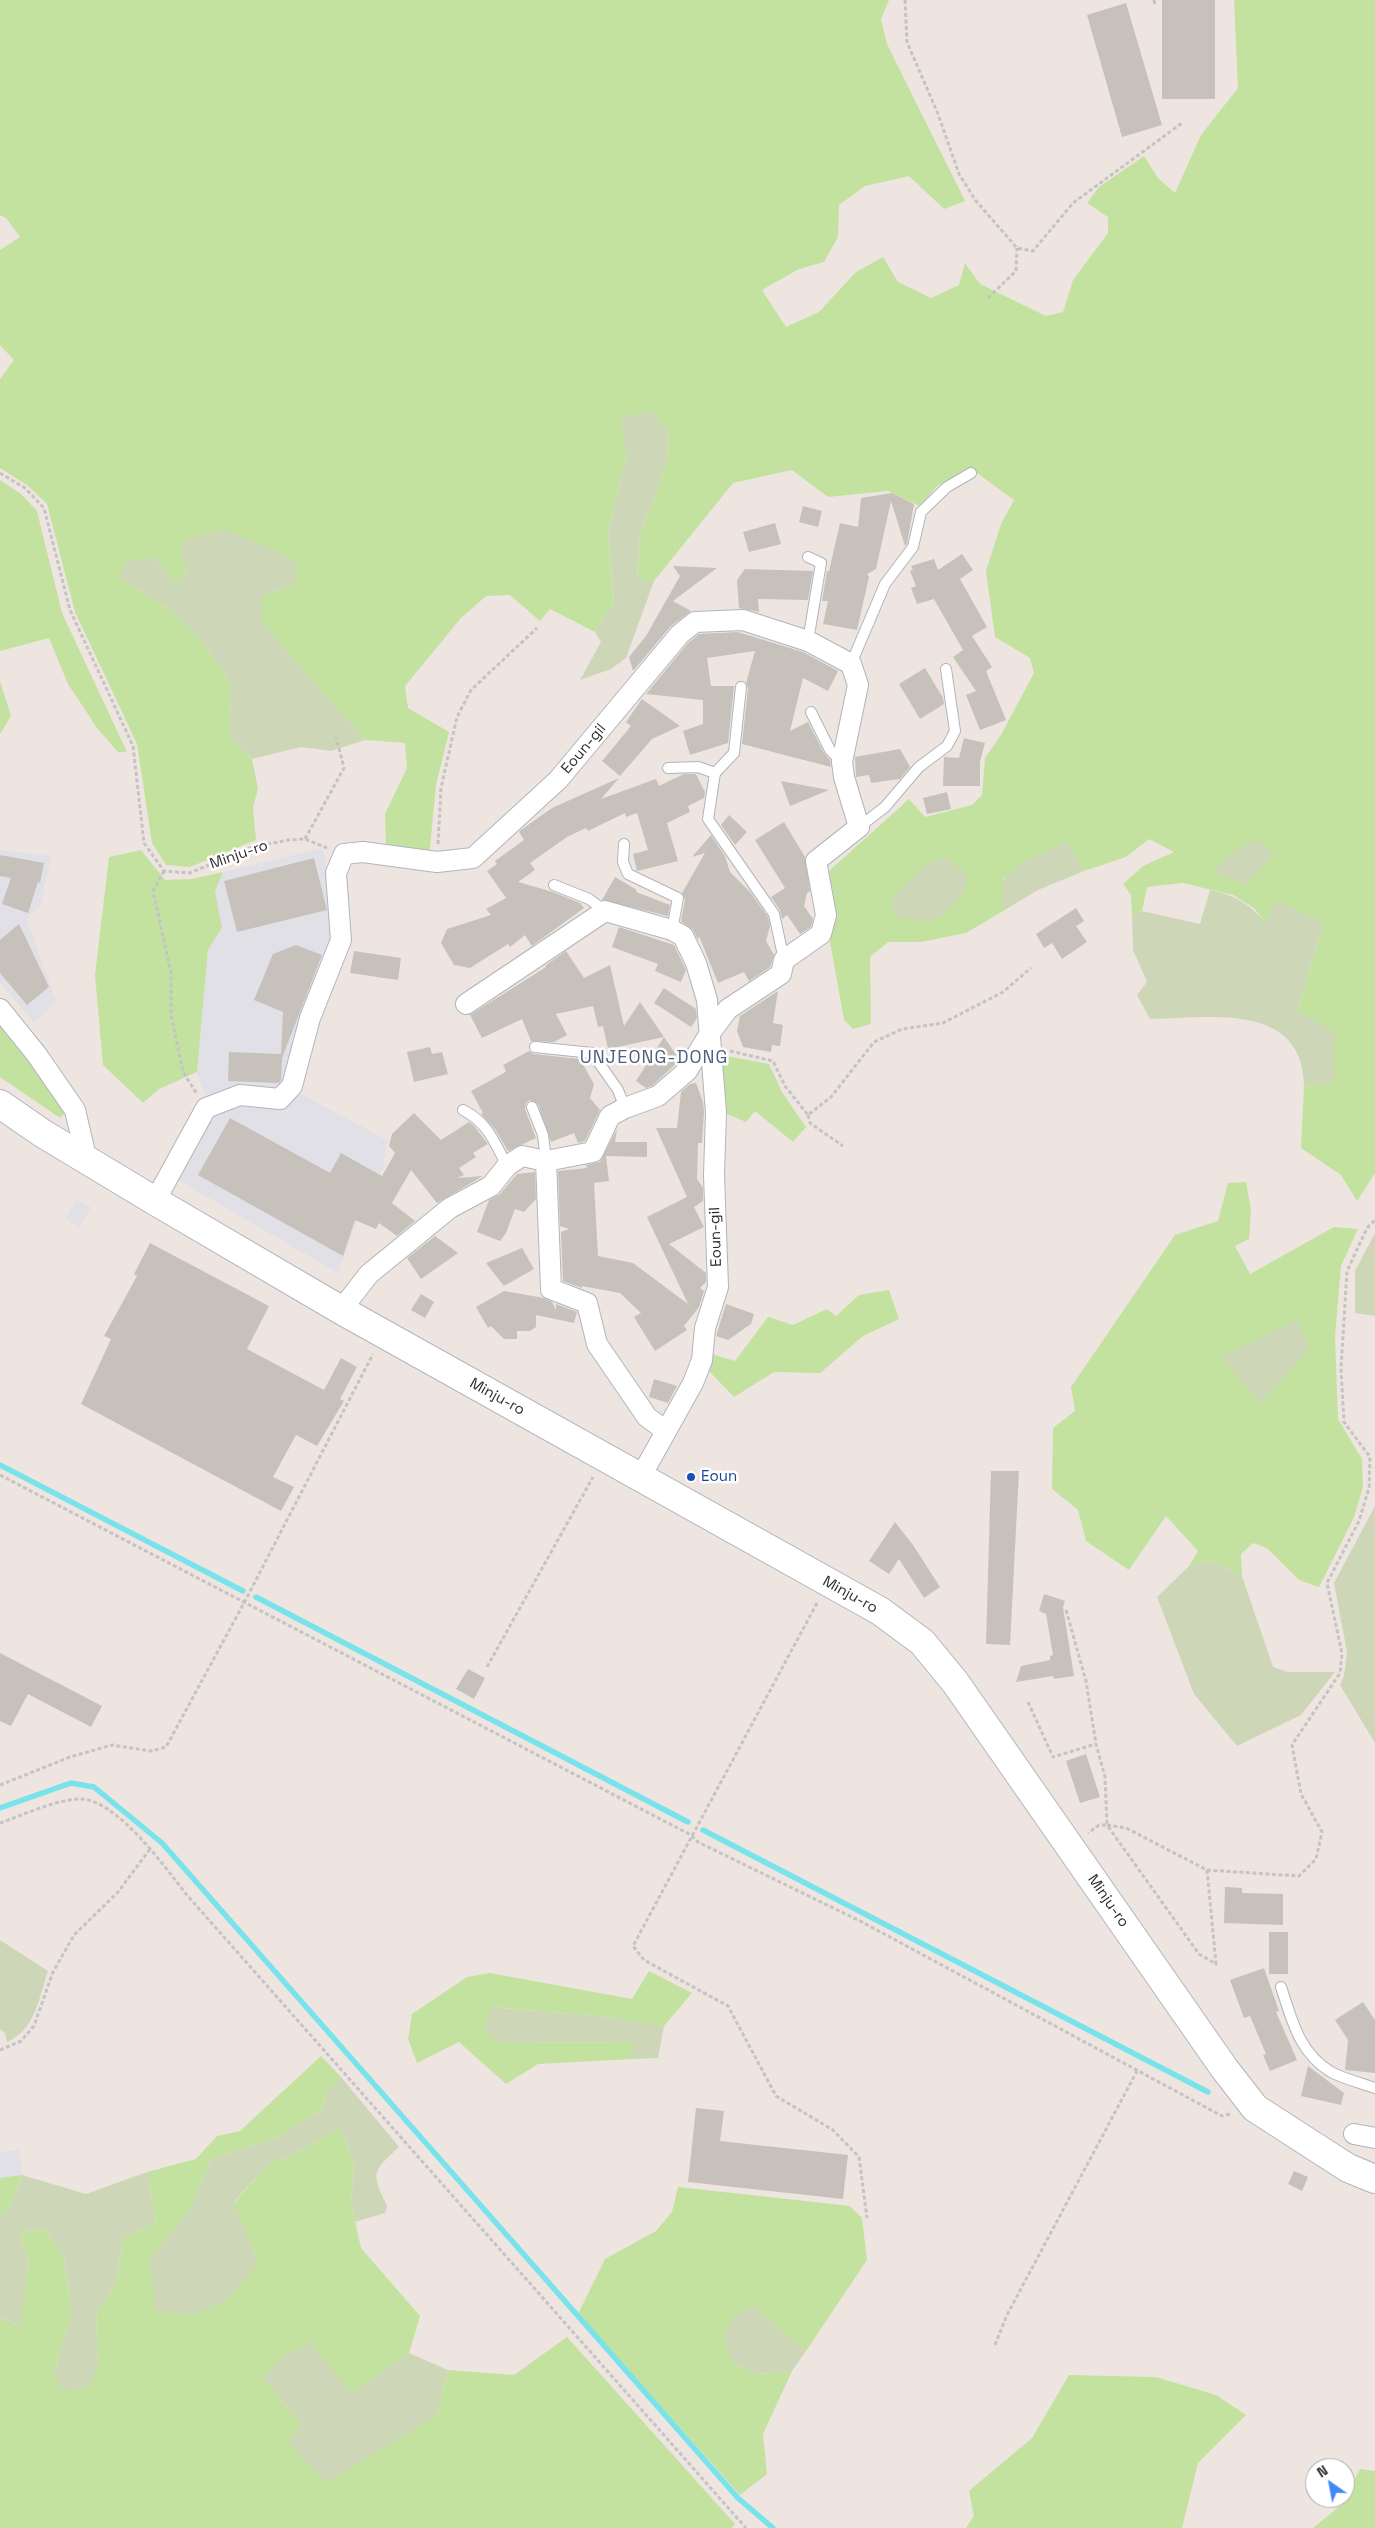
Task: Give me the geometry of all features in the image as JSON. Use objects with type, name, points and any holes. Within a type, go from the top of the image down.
[{"type":"main road","name":"Minju-ro","points":[[0,1104],[42,1133],[86,1158],[155,1202],[341,1310],[880,1611],[922,1642],[955,1682],[1224,2068],[1255,2108],[1348,2168],[1375,2179]]},
{"type":"street","name":"Eoun-gil","points":[[344,854],[363,852],[437,862],[473,858],[558,780],[680,634],[695,622],[743,620],[808,641],[850,664]]},
{"type":"street","points":[[341,1310],[369,1274],[450,1208],[491,1186],[507,1166],[522,1156],[546,1161],[593,1152],[610,1116],[625,1108],[658,1096],[686,1071],[728,1008],[781,974],[784,960],[821,934],[826,915],[816,861],[859,826],[844,777],[842,762],[858,685],[850,664]]},
{"type":"street","points":[[155,1202],[206,1108],[240,1095],[280,1099],[292,1086],[310,1018],[341,940],[336,873],[344,854]]},
{"type":"street","points":[[466,1004],[605,912],[672,930]]},
{"type":"street","name":"Eoun-gil","points":[[640,1478],[702,1360],[705,1328],[718,1287],[714,1175],[716,1112],[707,1000],[696,963],[683,936],[672,930]]},
{"type":"street","points":[[0,1009],[37,1055],[75,1110],[86,1158]]},
{"type":"street","points":[[546,1161],[551,1290],[587,1303],[597,1344],[647,1417],[666,1431]]},
{"type":"street","points":[[1354,2134],[1375,2138]]},
{"type":"lane","points":[[850,664],[885,584],[913,547],[921,512],[947,487],[971,473]]},
{"type":"lane","points":[[808,557],[821,564],[808,641]]},
{"type":"lane","points":[[859,826],[885,807],[919,768],[947,746],[955,730],[946,669]]},
{"type":"lane","points":[[741,687],[734,753],[715,773],[708,819],[774,914],[784,960]]},
{"type":"lane","points":[[811,712],[830,750],[842,762]]},
{"type":"lane","points":[[668,768],[698,767],[715,773]]},
{"type":"lane","points":[[624,844],[623,862],[628,874],[678,898],[672,930]]},
{"type":"lane","points":[[554,885],[589,899],[605,912]]},
{"type":"lane","points":[[535,1047],[592,1053],[618,1090],[625,1108]]},
{"type":"lane","points":[[532,1107],[542,1135],[546,1161]]},
{"type":"lane","points":[[463,1110],[477,1117],[489,1130],[507,1166]]},
{"type":"lane","points":[[1281,1987],[1298,2035],[1309,2055],[1332,2072],[1375,2088]]},
{"type":"path","points":[[905,0],[907,42],[938,114],[959,174],[976,201],[1017,248],[1033,250],[1073,203],[1182,123]]},
{"type":"path","points":[[1154,0],[1155,5]]},
{"type":"path","points":[[988,298],[1016,271],[1017,248]]},
{"type":"path","points":[[0,473],[25,488],[44,508],[70,610],[134,746],[144,843],[164,871],[153,891],[170,973],[171,1015],[183,1072],[206,1108]]},
{"type":"path","points":[[437,862],[441,788],[456,717],[470,690],[537,628]]},
{"type":"path","points":[[305,839],[344,768],[336,737]]},
{"type":"path","name":"Minju-ro","points":[[164,871],[190,873],[249,848],[288,840],[305,839],[344,854]]},
{"type":"path","points":[[808,1116],[831,1097],[874,1042],[902,1029],[943,1023],[1003,992],[1031,968]]},
{"type":"path","points":[[710,1033],[729,1051],[773,1061],[785,1086],[808,1116],[810,1123],[843,1146]]},
{"type":"path","points":[[1070,1846],[1099,1825],[1107,1825],[1126,1828],[1207,1870],[1300,1876],[1316,1859],[1322,1832],[1301,1794],[1292,1745],[1340,1673],[1342,1654],[1327,1583],[1359,1521],[1369,1488],[1370,1465],[1370,1457],[1344,1422],[1341,1368],[1347,1271],[1367,1228],[1375,1220]]},
{"type":"path","points":[[0,1785],[70,1756],[112,1745],[151,1751],[166,1747],[244,1603],[384,1334]]},
{"type":"path","points":[[487,1667],[604,1457]]},
{"type":"path","points":[[0,1475],[691,1835],[698,1842],[862,1922],[1222,2116],[1255,2108]]},
{"type":"path","points":[[829,1583],[800,1630],[633,1946],[644,1960],[728,2006],[776,2096],[833,2130],[860,2157],[867,2218]]},
{"type":"path","points":[[1066,1610],[1086,1681],[1096,1744],[1105,1777],[1107,1825],[1199,1954],[1216,1964],[1207,1870]]},
{"type":"path","points":[[1028,1702],[1053,1757],[1096,1744]]},
{"type":"path","points":[[0,1823],[52,1805],[81,1799],[105,1805],[150,1849],[186,1894],[746,2528]]},
{"type":"path","points":[[0,2050],[21,2041],[34,2026],[53,1972],[74,1935],[118,1892],[150,1849]]},
{"type":"path","points":[[995,2345],[1007,2315],[1137,2071]]},
{"type":"shaded area","points":[[323,848],[334,915],[334,939],[286,1084],[268,1089],[205,1095],[197,1073],[208,950],[222,928],[215,891],[223,872]]},
{"type":"shaded area","points":[[0,850],[51,856],[41,904],[27,920],[56,1001],[34,1023],[0,982]]},
{"type":"shaded area","points":[[301,1094],[387,1140],[383,1168],[363,1204],[338,1273],[176,1179],[217,1111],[246,1101],[282,1106]]},
{"type":"shaded area","points":[[76,1200],[91,1207],[80,1227],[65,1219]]},
{"type":"shaded area","points":[[19,2150],[22,2175],[0,2178],[0,2152]]},
{"type":"green space","points":[[0,0],[889,0],[881,19],[887,44],[965,201],[944,209],[909,176],[865,186],[839,205],[838,237],[824,262],[799,269],[762,290],[786,327],[819,312],[856,272],[883,257],[898,282],[931,298],[959,285],[965,263],[980,284],[1046,316],[1063,312],[1073,280],[1108,233],[1108,217],[1087,203],[1099,187],[1144,156],[1158,178],[1175,193],[1201,135],[1238,88],[1234,0],[1375,0],[1375,1173],[1357,1201],[1341,1175],[1301,1148],[1304,1086],[1334,1083],[1297,1011],[1324,923],[1265,922],[1254,908],[1233,895],[1183,883],[1147,887],[1142,911],[1132,916],[1131,895],[1123,884],[1143,866],[1174,852],[1149,839],[1126,857],[1084,871],[1066,842],[1003,879],[1003,911],[966,933],[921,942],[888,942],[870,957],[871,1024],[853,1029],[844,1020],[829,936],[834,909],[829,871],[909,799],[925,817],[972,805],[982,795],[985,758],[1001,735],[1034,673],[1030,658],[995,637],[986,571],[1001,524],[1014,500],[970,468],[937,486],[920,506],[888,491],[828,497],[792,470],[733,483],[654,581],[637,580],[640,536],[668,457],[667,428],[650,410],[627,454],[608,532],[614,603],[595,632],[550,609],[540,621],[510,595],[486,596],[461,618],[405,686],[408,708],[449,732],[436,785],[429,858],[386,848],[385,814],[407,768],[405,743],[365,740],[262,623],[262,596],[295,585],[187,571],[176,584],[154,558],[119,577],[174,612],[202,641],[231,682],[230,736],[252,759],[258,789],[253,807],[256,840],[190,867],[166,865],[152,843],[137,744],[75,612],[47,504],[27,485],[0,468],[0,379],[14,360],[0,345],[0,250],[20,237],[6,218],[0,215]]},
{"type":"green space","points":[[650,410],[667,428],[668,457],[640,536],[637,579],[654,581],[626,658],[611,669],[580,680],[601,642],[595,632],[614,603],[608,532],[627,454],[621,419]]},
{"type":"green space","points":[[0,480],[21,494],[37,511],[62,613],[127,752],[118,752],[97,728],[68,684],[49,638],[0,651]]},
{"type":"green space","points":[[225,530],[276,550],[297,565],[295,585],[262,596],[262,623],[365,740],[331,751],[301,747],[252,759],[230,736],[231,682],[202,641],[174,612],[119,577],[126,561],[154,558],[176,584],[187,571],[179,547],[191,538]]},
{"type":"green space","points":[[0,681],[11,716],[0,734]]},
{"type":"green space","points":[[1255,840],[1274,853],[1246,885],[1213,872],[1235,851]]},
{"type":"green space","points":[[1067,842],[1084,871],[1038,890],[1003,911],[1003,880],[1025,861]]},
{"type":"green space","points":[[141,850],[165,880],[192,879],[223,872],[215,891],[222,928],[208,950],[197,1072],[159,1089],[143,1103],[103,1065],[95,975],[109,857]]},
{"type":"green space","points":[[945,858],[966,874],[966,889],[957,900],[936,919],[919,921],[894,916],[891,899],[928,863]]},
{"type":"green space","points":[[1210,890],[1226,894],[1247,905],[1265,922],[1276,900],[1324,923],[1297,1011],[1335,1032],[1334,1083],[1304,1086],[1300,1059],[1288,1040],[1270,1027],[1249,1020],[1224,1017],[1150,1019],[1137,995],[1147,982],[1133,950],[1132,916],[1142,911],[1200,924]]},
{"type":"green space","points":[[0,1025],[29,1060],[65,1113],[60,1118],[0,1077]]},
{"type":"green space","points":[[721,1055],[769,1064],[782,1092],[806,1127],[793,1142],[755,1111],[746,1122],[727,1114]]},
{"type":"green space","points":[[1246,1182],[1251,1210],[1249,1239],[1235,1246],[1250,1274],[1334,1227],[1358,1229],[1341,1266],[1335,1337],[1338,1419],[1362,1459],[1363,1487],[1354,1517],[1319,1587],[1299,1580],[1267,1548],[1253,1543],[1241,1554],[1242,1576],[1211,1561],[1189,1566],[1198,1551],[1166,1516],[1129,1570],[1086,1541],[1078,1510],[1052,1489],[1053,1428],[1075,1411],[1071,1387],[1175,1235],[1218,1221],[1228,1183]]},
{"type":"green space","points":[[1375,1233],[1375,1316],[1355,1313],[1355,1271]]},
{"type":"green space","points":[[889,1290],[899,1319],[863,1336],[820,1373],[774,1372],[734,1397],[709,1371],[711,1354],[735,1361],[768,1317],[793,1325],[827,1309],[836,1316],[859,1295]]},
{"type":"green space","points":[[1297,1320],[1310,1348],[1260,1404],[1222,1357]]},
{"type":"green space","points":[[1375,1506],[1375,1743],[1340,1685],[1344,1676],[1347,1652],[1334,1583]]},
{"type":"green space","points":[[1211,1561],[1242,1576],[1273,1667],[1288,1672],[1335,1672],[1301,1715],[1237,1746],[1194,1694],[1157,1597],[1189,1566]]},
{"type":"green space","points":[[0,1940],[48,1971],[35,2012],[30,2021],[24,2030],[7,2042],[5,2033],[0,2029]]},
{"type":"green space","points":[[649,1971],[692,1993],[664,2026],[605,2017],[492,2007],[498,2043],[634,2042],[633,2059],[538,2064],[506,2084],[459,2042],[417,2063],[408,2039],[412,2014],[467,1977],[490,1973],[632,1999]]},
{"type":"green space","points":[[492,2007],[605,2017],[664,2026],[658,2058],[633,2059],[633,2042],[498,2043],[484,2029]]},
{"type":"green space","points":[[321,2056],[341,2077],[325,2095],[323,2109],[276,2138],[212,2159],[188,2213],[150,2258],[258,2263],[234,2203],[269,2163],[293,2155],[340,2127],[354,2164],[351,2204],[361,2248],[420,2316],[409,2353],[352,2395],[263,2378],[302,2425],[437,2415],[448,2370],[514,2375],[567,2337],[735,2524],[732,2528],[0,2528],[0,2317],[19,2326],[29,2261],[19,2231],[46,2230],[64,2257],[72,2315],[54,2373],[98,2369],[96,2313],[116,2283],[123,2238],[156,2222],[147,2172],[196,2159],[217,2136],[240,2131]]},
{"type":"green space","points":[[341,2077],[399,2147],[383,2162],[377,2173],[378,2186],[387,2206],[385,2213],[355,2222],[351,2204],[354,2164],[340,2127],[293,2155],[269,2163],[234,2202],[258,2263],[229,2299],[194,2314],[156,2312],[150,2258],[188,2213],[212,2159],[276,2138],[323,2109],[325,2095]]},
{"type":"green space","points":[[147,2172],[156,2222],[123,2238],[116,2283],[96,2313],[98,2370],[90,2386],[63,2391],[54,2373],[72,2315],[64,2257],[46,2230],[19,2231],[29,2261],[20,2326],[0,2317],[0,2219],[10,2207],[22,2175],[86,2194]]},
{"type":"green space","points":[[22,2175],[10,2207],[0,2219],[0,2178]]},
{"type":"green space","points":[[678,2187],[850,2206],[862,2218],[867,2260],[806,2351],[753,2306],[734,2363],[757,2374],[792,2371],[763,2434],[767,2474],[740,2495],[578,2314],[605,2259],[656,2231],[672,2212]]},
{"type":"green space","points":[[753,2306],[806,2351],[792,2371],[757,2374],[734,2363],[723,2338],[734,2316]]},
{"type":"green space","points":[[311,2343],[352,2394],[409,2353],[448,2370],[437,2415],[326,2483],[289,2442],[302,2425],[263,2378],[284,2355]]},
{"type":"green space","points":[[1069,2375],[1156,2377],[1216,2395],[1246,2415],[1198,2463],[1182,2528],[966,2528],[974,2516],[969,2491],[1032,2438]]},
{"type":"green space","points":[[1360,2469],[1375,2471],[1375,2528],[1313,2528],[1337,2508],[1355,2508],[1355,2478]]},
{"type":"building","points":[[1162,0],[1215,0],[1215,99],[1162,99]]},
{"type":"building","points":[[1126,3],[1162,125],[1122,137],[1087,15]]},
{"type":"building","points":[[892,493],[914,504],[907,544],[905,546],[891,501],[876,569],[867,574],[869,577],[857,630],[823,624],[828,601],[822,601],[827,571],[829,571],[840,523],[858,527],[861,498]]},
{"type":"building","points":[[803,506],[822,511],[818,527],[799,522]]},
{"type":"building","points":[[775,523],[781,544],[749,552],[743,532]]},
{"type":"building","points":[[962,554],[973,570],[960,579],[987,627],[972,636],[992,667],[986,671],[1006,720],[980,730],[966,695],[976,691],[953,657],[963,650],[934,599],[917,604],[911,588],[916,586],[910,571],[913,570],[911,566],[934,559],[938,570]]},
{"type":"building","points":[[673,566],[717,568],[673,601],[691,611],[671,626],[633,671],[629,657],[646,636],[680,576]]},
{"type":"building","points":[[745,569],[813,571],[808,600],[758,599],[759,612],[739,608],[737,580]]},
{"type":"building","points":[[738,632],[803,652],[838,671],[828,691],[803,678],[790,731],[808,722],[824,753],[830,760],[831,767],[742,744],[748,688],[746,683],[755,651],[707,658],[711,686],[734,686],[728,743],[690,755],[683,731],[703,724],[703,700],[646,694],[688,643],[699,634]]},
{"type":"building","points":[[925,668],[943,698],[944,704],[920,719],[899,684]]},
{"type":"building","points":[[642,699],[680,726],[652,739],[620,776],[602,761],[631,726],[626,722]]},
{"type":"building","points":[[964,738],[985,743],[980,762],[980,786],[943,786],[944,757],[959,758]]},
{"type":"building","points":[[900,749],[910,767],[900,779],[871,783],[869,775],[856,777],[855,757]]},
{"type":"building","points":[[684,774],[696,774],[705,792],[704,798],[688,806],[690,812],[667,823],[678,861],[637,871],[633,854],[648,850],[637,813],[626,817],[625,813],[588,831],[586,828],[567,837],[530,863],[535,870],[518,882],[553,892],[580,903],[584,908],[532,946],[525,935],[510,947],[508,944],[470,968],[454,965],[441,943],[447,929],[491,915],[486,909],[506,898],[487,871],[497,864],[495,861],[524,840],[519,832],[521,830],[552,808],[619,778],[601,799],[656,779],[659,786]]},
{"type":"building","points":[[781,781],[829,790],[790,806]]},
{"type":"building","points":[[947,792],[951,809],[927,814],[923,798]]},
{"type":"building","points":[[729,815],[747,832],[735,845],[721,825]]},
{"type":"building","points":[[784,822],[805,857],[810,891],[807,893],[804,906],[813,919],[811,927],[800,934],[787,915],[782,919],[780,910],[771,897],[785,888],[755,840]]},
{"type":"building","points":[[711,835],[725,856],[730,872],[751,893],[768,917],[770,926],[766,941],[774,955],[770,967],[749,981],[744,972],[718,983],[699,936],[698,940],[693,930],[681,921],[685,899],[682,893],[705,853],[692,857]]},
{"type":"building","points":[[0,855],[44,863],[40,883],[38,882],[28,913],[2,904],[11,878],[0,876]]},
{"type":"building","points":[[314,858],[327,910],[237,932],[224,881]]},
{"type":"building","points":[[615,877],[637,890],[636,892],[670,905],[668,916],[602,900]]},
{"type":"building","points":[[1076,908],[1084,921],[1076,926],[1087,942],[1062,959],[1052,943],[1044,948],[1036,934]]},
{"type":"building","points":[[19,924],[49,987],[27,1005],[0,973],[0,940]]},
{"type":"building","points":[[619,927],[674,945],[686,970],[681,982],[655,971],[658,964],[612,947]]},
{"type":"building","points":[[296,945],[322,955],[282,1058],[281,1080],[279,1083],[228,1081],[229,1052],[281,1054],[283,1012],[254,1000],[273,954]]},
{"type":"building","points":[[354,951],[401,958],[398,980],[350,973]]},
{"type":"building","points":[[566,951],[584,978],[610,965],[624,1026],[640,1002],[664,1037],[608,1049],[603,1026],[598,1027],[593,1006],[556,1014],[567,1035],[554,1042],[531,1041],[522,1019],[482,1038],[470,1015],[546,967]]},
{"type":"building","points":[[664,988],[696,1009],[697,1018],[691,1027],[654,1003]]},
{"type":"building","points":[[778,991],[773,1023],[783,1025],[780,1046],[772,1045],[771,1052],[743,1047],[737,1031],[740,1016]]},
{"type":"building","points":[[664,1037],[680,1060],[652,1086],[646,1088],[636,1081]]},
{"type":"building","points":[[430,1047],[432,1054],[442,1052],[448,1074],[414,1082],[407,1052]]},
{"type":"building","points":[[529,1051],[534,1054],[580,1059],[594,1084],[590,1098],[600,1110],[585,1141],[578,1143],[574,1133],[551,1142],[538,1104],[530,1100],[526,1103],[525,1109],[536,1138],[508,1151],[495,1129],[481,1114],[483,1113],[471,1091],[504,1073],[506,1071],[503,1065]]},
{"type":"building","points":[[696,1083],[703,1102],[704,1112],[702,1143],[698,1143],[697,1179],[703,1188],[703,1201],[694,1207],[704,1227],[669,1244],[706,1273],[706,1282],[700,1288],[704,1291],[699,1307],[684,1326],[687,1330],[655,1351],[634,1317],[641,1313],[620,1293],[582,1286],[582,1288],[563,1281],[561,1232],[569,1229],[560,1226],[558,1171],[587,1168],[586,1165],[600,1162],[617,1129],[615,1142],[647,1142],[647,1157],[606,1156],[609,1181],[594,1183],[598,1256],[633,1263],[688,1304],[647,1217],[687,1197],[656,1128],[677,1128],[681,1092],[690,1084]]},
{"type":"building","points":[[414,1113],[441,1140],[469,1122],[474,1126],[488,1144],[473,1153],[476,1157],[459,1168],[464,1175],[457,1178],[483,1176],[437,1203],[411,1170],[392,1203],[415,1221],[397,1236],[379,1223],[376,1229],[355,1220],[343,1256],[198,1175],[230,1118],[330,1173],[341,1153],[382,1176],[395,1153],[389,1146],[392,1134]]},
{"type":"building","points":[[535,1172],[536,1199],[524,1212],[515,1209],[506,1233],[500,1241],[477,1232],[489,1200],[500,1194],[517,1174]]},
{"type":"building","points":[[435,1236],[458,1253],[421,1279],[407,1258]]},
{"type":"building","points":[[150,1243],[269,1306],[247,1349],[324,1390],[341,1358],[357,1367],[340,1399],[344,1401],[317,1446],[296,1435],[273,1477],[294,1487],[281,1511],[81,1404],[111,1339],[104,1336],[137,1276],[134,1274]]},
{"type":"building","points":[[522,1248],[534,1269],[504,1286],[486,1263]]},
{"type":"building","points":[[504,1291],[544,1298],[552,1302],[556,1310],[556,1304],[577,1312],[574,1323],[536,1315],[536,1327],[530,1331],[517,1331],[517,1339],[504,1339],[491,1326],[488,1328],[476,1307]]},
{"type":"building","points":[[421,1294],[434,1302],[425,1318],[411,1310]]},
{"type":"building","points":[[726,1304],[754,1314],[751,1324],[728,1340],[716,1336]]},
{"type":"building","points":[[654,1379],[677,1386],[668,1403],[649,1397]]},
{"type":"building","points":[[991,1471],[1019,1471],[1010,1645],[986,1644]]},
{"type":"building","points":[[895,1522],[913,1545],[940,1587],[924,1598],[899,1559],[889,1574],[869,1561]]},
{"type":"building","points":[[1044,1594],[1065,1601],[1063,1607],[1074,1676],[1054,1679],[1053,1676],[1016,1682],[1021,1666],[1050,1660],[1050,1656],[1053,1655],[1046,1614],[1039,1611]]},
{"type":"building","points":[[0,1653],[102,1706],[91,1727],[28,1694],[11,1726],[0,1721]]},
{"type":"building","points":[[468,1669],[485,1678],[474,1699],[456,1689]]},
{"type":"building","points":[[1086,1754],[1100,1797],[1080,1803],[1066,1761]]},
{"type":"building","points":[[1225,1887],[1242,1888],[1242,1893],[1283,1894],[1283,1925],[1224,1923]]},
{"type":"building","points":[[1269,1932],[1288,1932],[1288,1974],[1269,1974]]},
{"type":"building","points":[[1264,1968],[1279,2011],[1276,2012],[1297,2060],[1270,2071],[1263,2055],[1266,2054],[1250,2016],[1244,2018],[1230,1980]]},
{"type":"building","points":[[1363,2002],[1375,2020],[1375,2073],[1345,2070],[1348,2040],[1335,2020]]},
{"type":"building","points":[[1308,2066],[1344,2093],[1341,2105],[1301,2096]]},
{"type":"building","points":[[696,2108],[724,2111],[720,2141],[848,2155],[843,2199],[688,2182]]},
{"type":"building","points":[[1294,2171],[1308,2177],[1302,2191],[1288,2184]]},
{"type":"waterway","points":[[0,1465],[243,1591]]},
{"type":"waterway","points":[[256,1597],[688,1822]]},
{"type":"waterway","points":[[0,1808],[71,1783],[94,1787],[162,1843],[738,2498],[773,2528]]},
{"type":"waterway","points":[[703,1830],[1208,2092]]},
{"type":"place","name":"Eoun","points":[[691,1477]]},
{"type":"district","name":"UNJEONG-DONG","points":[[654,1058]]}]
